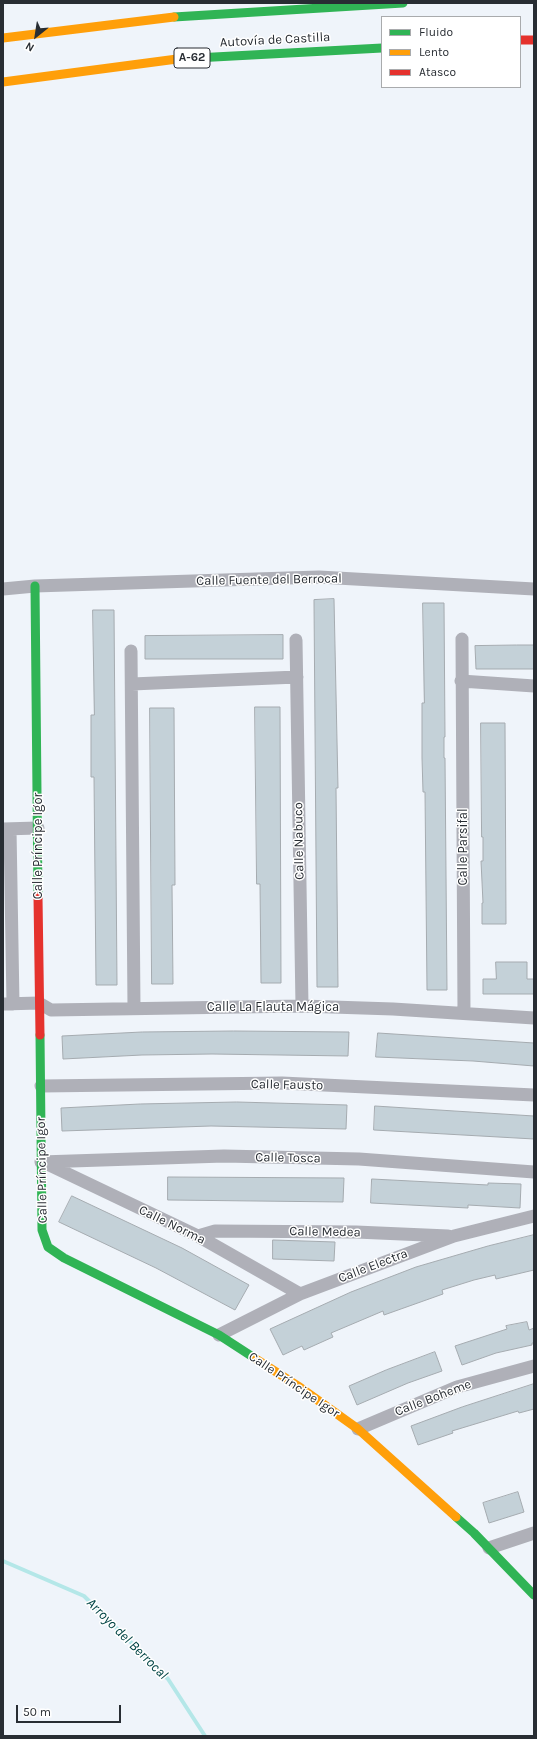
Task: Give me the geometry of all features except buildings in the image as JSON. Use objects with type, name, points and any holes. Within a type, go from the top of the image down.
[{"type":"main road","points":[[3,38],[166,17],[403,3]]},
{"type":"main road","points":[[216,5],[326,7]]},
{"type":"main road","points":[[521,40],[534,40]]},
{"type":"main road","name":"Autovía de Castilla","points":[[3,82],[163,60],[381,48]]},
{"type":"main road","name":"Calle Príncipe Igor","points":[[36,586],[42,1230],[48,1247],[64,1258],[219,1335],[298,1386],[358,1429],[489,1548],[534,1595]]},
{"type":"street","name":"Calle Fuente del Berrocal","points":[[3,589],[36,586],[319,577],[534,589]]},
{"type":"street","name":"Calle Parsifal","points":[[462,639],[461,681],[464,1013]]},
{"type":"street","name":"Calle Nabuco","points":[[296,640],[302,1006]]},
{"type":"street","points":[[131,651],[134,1008]]},
{"type":"street","points":[[132,684],[297,677]]},
{"type":"street","points":[[461,681],[534,686]]},
{"type":"street","points":[[6,829],[38,828]]},
{"type":"street","name":"Calle Príncipe Igor","points":[[6,829],[8,1004]]},
{"type":"street","name":"Calle La Flauta Mágica","points":[[8,1004],[39,1003],[51,1010],[302,1006],[464,1013],[534,1018]]},
{"type":"street","name":"Calle Fausto","points":[[41,1086],[282,1083],[534,1095]]},
{"type":"street","name":"Calle Tosca","points":[[41,1162],[224,1156],[359,1159],[534,1172]]},
{"type":"street","name":"Calle Norma","points":[[41,1162],[198,1236],[300,1294]]},
{"type":"street","name":"Calle Electra","points":[[219,1335],[300,1294],[454,1236],[534,1216]]},
{"type":"street","name":"Calle Medea","points":[[198,1236],[215,1231],[356,1232],[454,1236]]},
{"type":"street","name":"Calle Boheme","points":[[358,1429],[457,1387],[534,1366]]},
{"type":"street","points":[[489,1548],[534,1533]]},
{"type":"waterway","name":"Arroyo del Berrocal","points":[[3,1561],[84,1596],[168,1679],[205,1736]]},
{"type":"traffic: fast","points":[[174,17],[403,3]]},
{"type":"traffic: fast","points":[[177,59],[381,48]]},
{"type":"traffic: fast","points":[[35,586],[38,897]]},
{"type":"traffic: fast","points":[[40,1035],[42,1230],[48,1247],[64,1258],[219,1335],[256,1359]]},
{"type":"traffic: fast","points":[[456,1517],[474,1533],[534,1595]]},
{"type":"traffic: slow","points":[[3,38],[174,17]]},
{"type":"traffic: slow","points":[[3,82],[177,59]]},
{"type":"traffic: slow","points":[[256,1359],[298,1386],[358,1429],[456,1517]]},
{"type":"traffic: jam","points":[[521,40],[534,40]]},
{"type":"traffic: jam","points":[[38,897],[40,1035]]}]
